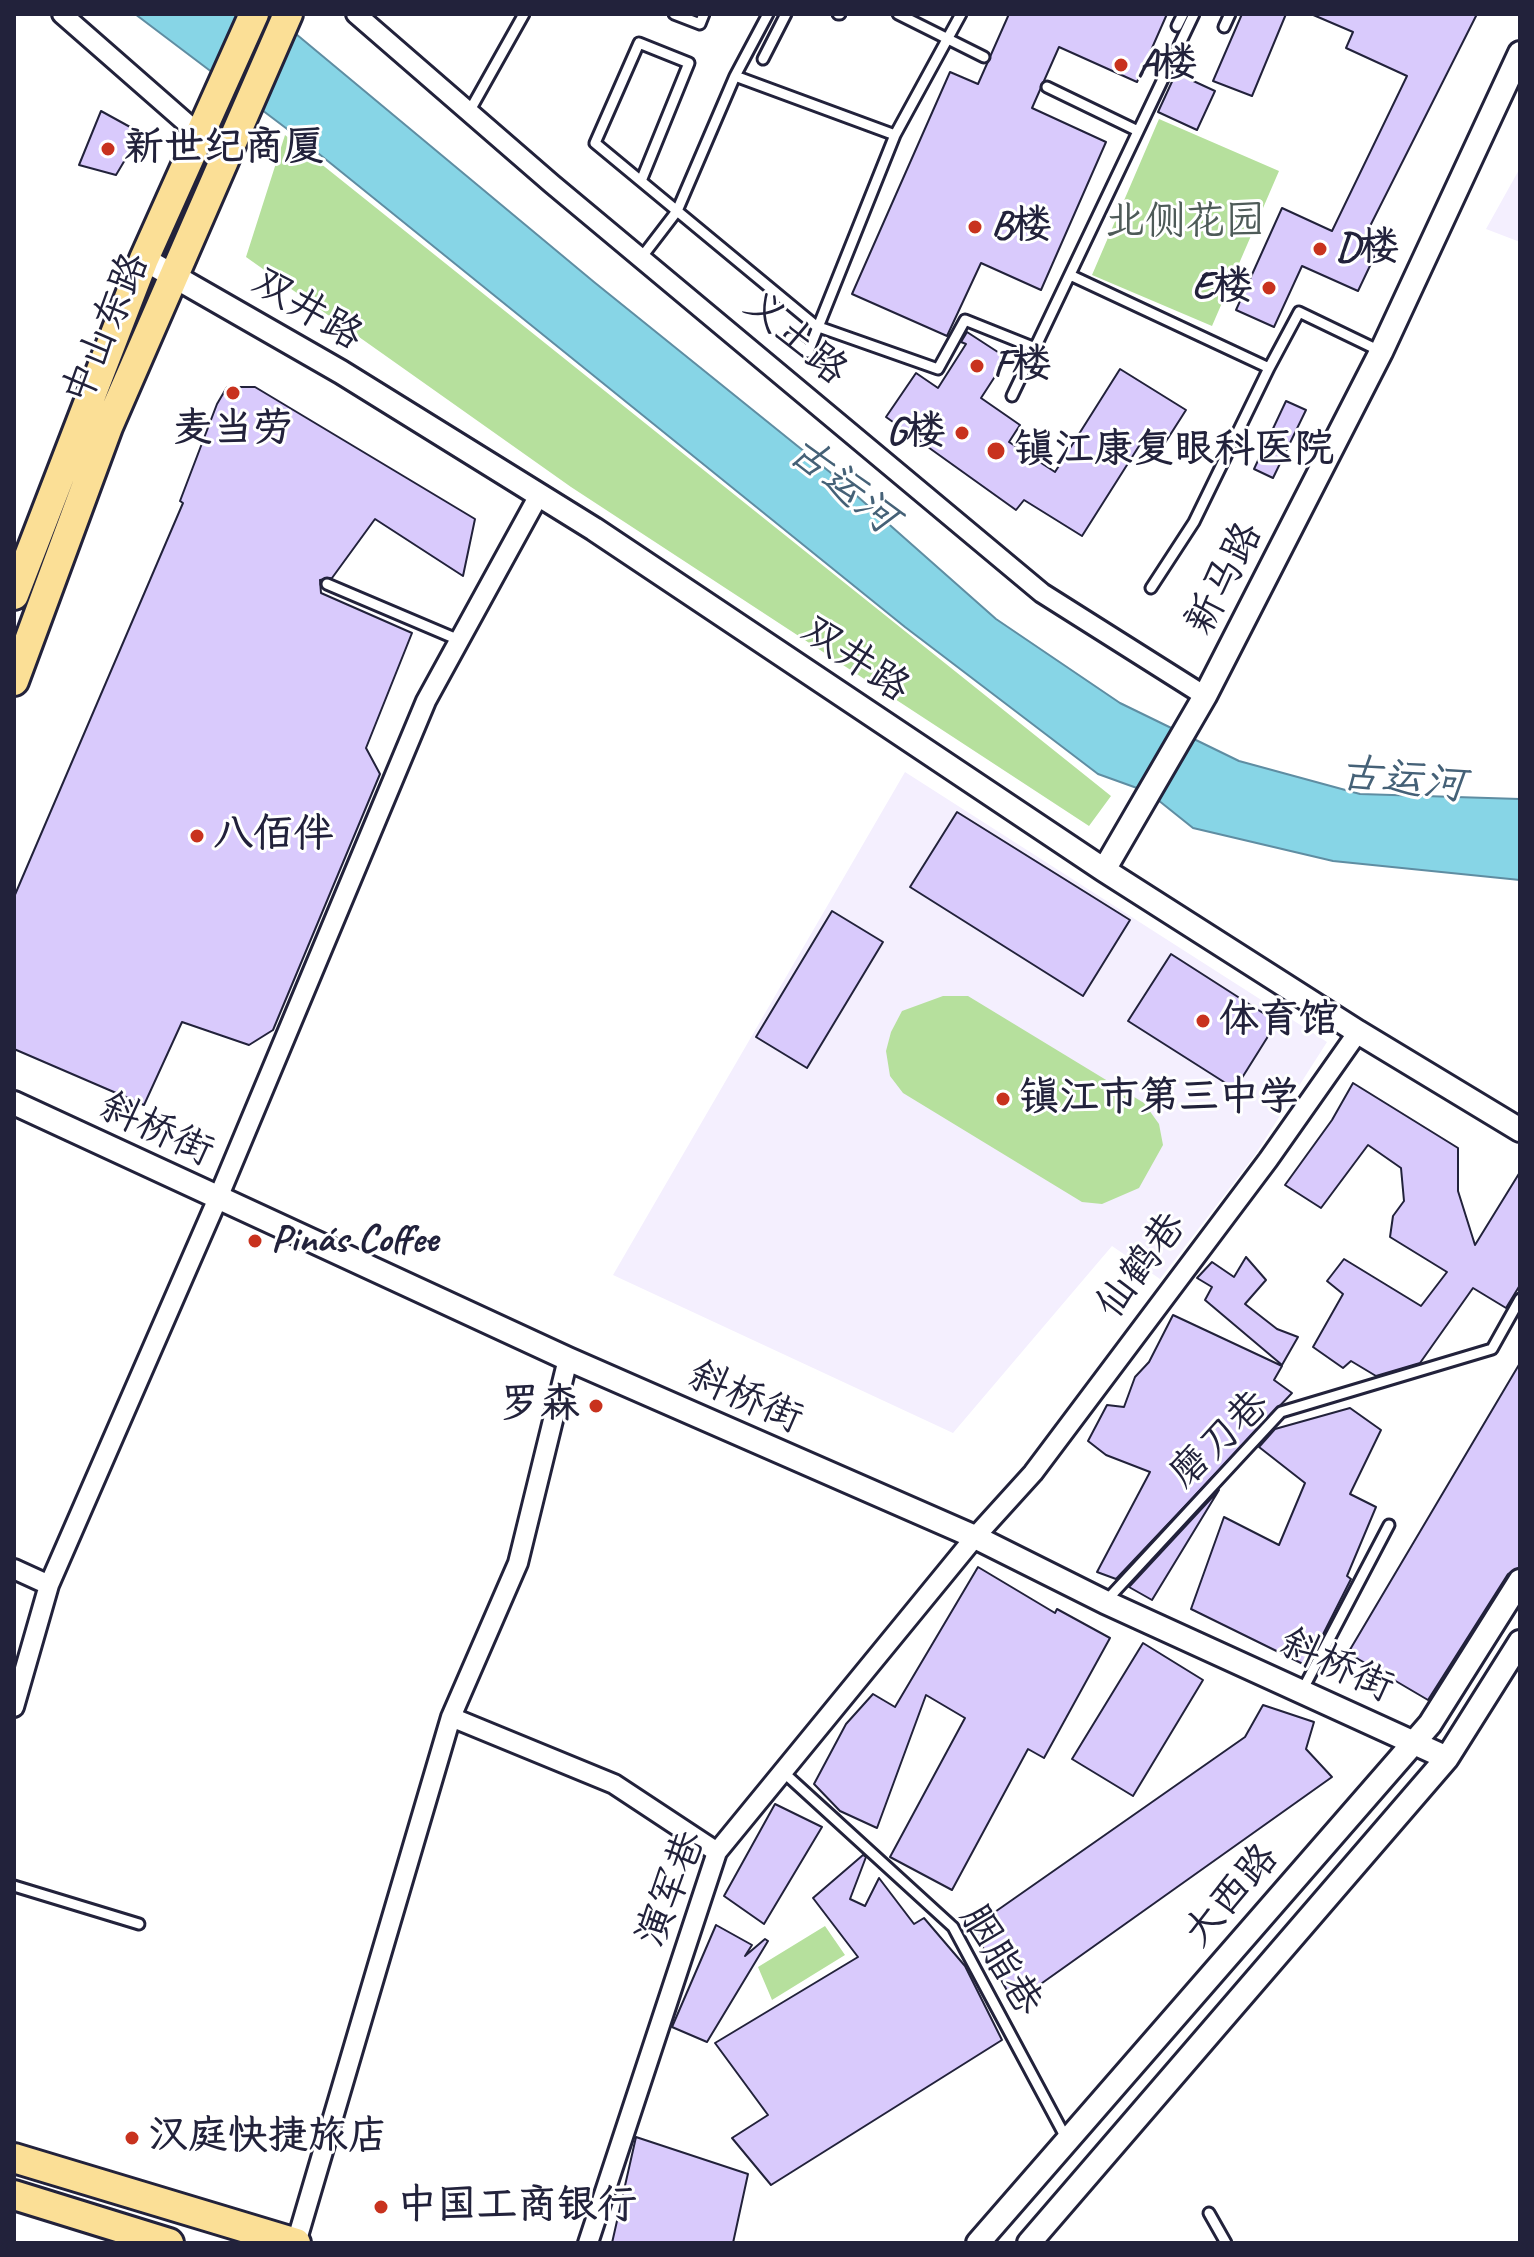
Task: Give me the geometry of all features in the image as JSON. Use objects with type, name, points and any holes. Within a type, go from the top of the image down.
[{"type":"main road","name":"中山东路","points":[[14,595],[144,259],[254,14]]},
{"type":"main road","name":"中山东路","points":[[14,681],[108,427],[288,14]]},
{"type":"main road","points":[[14,2158],[296,2243]]},
{"type":"main road","points":[[14,2195],[169,2243]]},
{"type":"street","points":[[62,14],[199,134]]},
{"type":"street","name":"义土路","points":[[356,14],[641,258],[1042,593],[1205,696]]},
{"type":"street","name":"新马路","points":[[1104,870],[1205,696],[1381,352],[1520,53]]},
{"type":"street","name":"双井路","points":[[144,259],[341,372],[607,537],[1104,870],[1358,1032],[1520,1130]]},
{"type":"street","points":[[14,1707],[49,1585],[218,1198],[426,701],[539,495]]},
{"type":"street","name":"仙鹤巷","points":[[975,1537],[1033,1473],[1268,1160],[1358,1032]]},
{"type":"street","name":"斜桥街","points":[[14,1103],[568,1359],[975,1537],[1105,1602],[1303,1689],[1447,1758]]},
{"type":"street","points":[[296,2243],[451,1717],[518,1563],[568,1359]]},
{"type":"street","name":"演军巷","points":[[588,2243],[717,1852],[781,1770],[975,1537]]},
{"type":"street","points":[[14,1569],[49,1585]]},
{"type":"street","name":"大西路","points":[[978,2243],[1430,1724],[1520,1581]]},
{"type":"street","name":"大西路","points":[[1029,2243],[1447,1758],[1520,1642]]},
{"type":"street","points":[[451,1717],[614,1784],[717,1852]]},
{"type":"lane","points":[[469,112],[524,14]]},
{"type":"lane","points":[[674,14],[700,24],[704,14]]},
{"type":"lane","points":[[641,258],[677,211],[735,76],[768,14]]},
{"type":"lane","points":[[763,59],[786,14]]},
{"type":"lane","points":[[898,14],[984,57]]},
{"type":"lane","points":[[790,338],[808,352],[895,135],[961,14]]},
{"type":"lane","points":[[1177,26],[1183,14]]},
{"type":"lane","points":[[1012,396],[1194,14]]},
{"type":"lane","points":[[1224,27],[1230,14]]},
{"type":"lane","points":[[641,181],[689,63],[639,43],[595,143],[816,326],[938,369],[965,320],[1035,348]]},
{"type":"lane","points":[[735,76],[895,135]]},
{"type":"lane","points":[[1047,87],[1138,131]]},
{"type":"lane","points":[[1070,275],[1269,368]]},
{"type":"lane","points":[[1151,588],[1194,522],[1299,312],[1381,352]]},
{"type":"lane","points":[[327,584],[459,640]]},
{"type":"lane","name":"磨刀巷","points":[[1105,1602],[1281,1412],[1492,1349],[1520,1299]]},
{"type":"lane","points":[[1303,1689],[1389,1525]]},
{"type":"lane","name":"胭脂巷","points":[[781,1770],[953,1927],[1068,2140]]},
{"type":"lane","points":[[14,1886],[139,1924]]},
{"type":"lane","points":[[1209,2213],[1226,2243]]},
{"type":"shaded area","points":[[1520,168],[1520,242],[1486,229]]},
{"type":"shaded area","name":"镇江市第三中学","points":[[905,772],[1327,1042],[1255,1155],[1160,1279],[1112,1246],[953,1433],[613,1275]]},
{"type":"green space","name":"北侧花园","points":[[1159,119],[1279,171],[1212,326],[1092,275]]},
{"type":"green space","points":[[285,135],[1111,796],[1089,826],[571,487],[246,257]]},
{"type":"green space","points":[[943,996],[968,996],[1144,1103],[1159,1124],[1163,1145],[1139,1188],[1102,1204],[1082,1202],[903,1093],[890,1076],[886,1051],[891,1032],[902,1011]]},
{"type":"green space","points":[[825,1926],[845,1955],[772,2000],[758,1967]]},
{"type":"water","name":"古运河","points":[[135,14],[272,14],[594,282],[831,473],[996,619],[1120,703],[1239,761],[1360,794],[1520,799],[1520,880],[1333,861],[1193,828],[1148,792],[1098,774],[905,627],[303,141]]},
{"type":"building","name":"B楼","points":[[1009,14],[1167,14],[1137,82],[1059,47],[1032,108],[1106,142],[1041,290],[981,263],[947,336],[852,294],[950,72],[978,84]]},
{"type":"building","points":[[1242,14],[1286,14],[1252,96],[1213,81]]},
{"type":"building","points":[[1311,14],[1477,14],[1361,244],[1377,251],[1358,291],[1302,266],[1274,327],[1236,310],[1282,208],[1332,231],[1407,76],[1346,48],[1353,32]]},
{"type":"building","points":[[1176,73],[1215,91],[1197,130],[1158,112]]},
{"type":"building","name":"新世纪商厦","points":[[101,111],[141,133],[116,175],[79,165]]},
{"type":"building","points":[[967,332],[1007,358],[981,398],[1020,425],[1009,442],[1055,472],[1120,369],[1186,410],[1163,446],[1146,435],[1082,536],[1024,500],[1016,510],[886,417],[916,373],[938,388],[966,344],[961,342]]},
{"type":"building","name":"八佰伴","points":[[227,387],[255,387],[475,519],[463,576],[375,519],[332,578],[320,580],[321,593],[412,633],[366,748],[380,774],[273,1030],[249,1045],[182,1022],[144,1105],[14,1049],[14,897],[183,503],[180,501],[217,404]]},
{"type":"building","points":[[1286,401],[1306,410],[1273,478],[1254,469]]},
{"type":"building","points":[[957,812],[1130,920],[1083,996],[910,887]]},
{"type":"building","points":[[832,911],[883,942],[807,1068],[756,1037]]},
{"type":"building","name":"体育馆","points":[[1171,954],[1277,1022],[1235,1089],[1128,1021]]},
{"type":"building","points":[[1353,1083],[1458,1148],[1458,1191],[1475,1245],[1520,1172],[1520,1285],[1506,1308],[1473,1288],[1420,1363],[1376,1376],[1351,1361],[1343,1368],[1313,1347],[1343,1294],[1327,1281],[1344,1259],[1421,1306],[1447,1272],[1390,1237],[1393,1216],[1404,1201],[1401,1168],[1368,1145],[1321,1208],[1285,1185],[1332,1120]]},
{"type":"building","points":[[1246,1257],[1266,1280],[1245,1304],[1277,1329],[1298,1337],[1282,1365],[1205,1300],[1212,1287],[1197,1278],[1212,1262],[1234,1277]]},
{"type":"building","points":[[1173,1315],[1282,1366],[1274,1380],[1292,1393],[1116,1579],[1097,1572],[1150,1472],[1106,1455],[1088,1441],[1107,1405],[1124,1407],[1135,1377],[1149,1362]]},
{"type":"building","points":[[1520,1363],[1520,1567],[1508,1574],[1428,1700],[1348,1653]]},
{"type":"building","points":[[1350,1408],[1381,1430],[1350,1494],[1376,1507],[1347,1576],[1351,1579],[1307,1666],[1191,1609],[1224,1517],[1279,1545],[1305,1483],[1259,1447],[1275,1429]]},
{"type":"building","points":[[1219,1490],[1152,1600],[1129,1587]]},
{"type":"building","points":[[978,1567],[1055,1613],[1057,1609],[1110,1638],[1044,1758],[1028,1749],[952,1890],[890,1857],[965,1718],[926,1695],[877,1828],[840,1811],[814,1784],[846,1724],[873,1694],[895,1707]]},
{"type":"building","points":[[1143,1643],[1203,1680],[1133,1796],[1072,1759]]},
{"type":"building","points":[[1263,1705],[1314,1722],[1306,1749],[1332,1777],[1014,2003],[972,1928],[1245,1737]]},
{"type":"building","points":[[775,1804],[822,1827],[764,1924],[724,1896]]},
{"type":"building","points":[[863,1855],[866,1857],[850,1899],[865,1906],[879,1878],[914,1924],[924,1918],[965,1966],[1002,2040],[771,2185],[732,2138],[768,2115],[715,2043],[858,1957],[813,1898]]},
{"type":"building","points":[[716,1925],[752,1945],[745,1956],[765,1939],[768,1941],[707,2042],[672,2027]]},
{"type":"building","points":[[636,2137],[748,2174],[733,2243],[612,2243]]},
{"type":"place","name":"A楼","points":[[1121,65]]},
{"type":"place","name":"新世纪商厦","points":[[108,149]]},
{"type":"place","name":"B楼","points":[[975,227]]},
{"type":"place","name":"D楼","points":[[1320,249]]},
{"type":"place","name":"E楼","points":[[1269,288]]},
{"type":"place","name":"F楼","points":[[977,366]]},
{"type":"place","name":"麦当劳","points":[[233,393]]},
{"type":"place","name":"G楼","points":[[962,433]]},
{"type":"place","name":"镇江康复眼科医院","points":[[996,451]]},
{"type":"place","name":"八佰伴","points":[[197,836]]},
{"type":"place","name":"体育馆","points":[[1203,1021]]},
{"type":"place","name":"镇江市第三中学","points":[[1003,1099]]},
{"type":"place","name":"Pinás Coffee","points":[[255,1241]]},
{"type":"place","name":"罗森","points":[[596,1406]]},
{"type":"place","name":"汉庭快捷旅店","points":[[132,2138]]},
{"type":"place","name":"中国工商银行","points":[[381,2207]]}]
